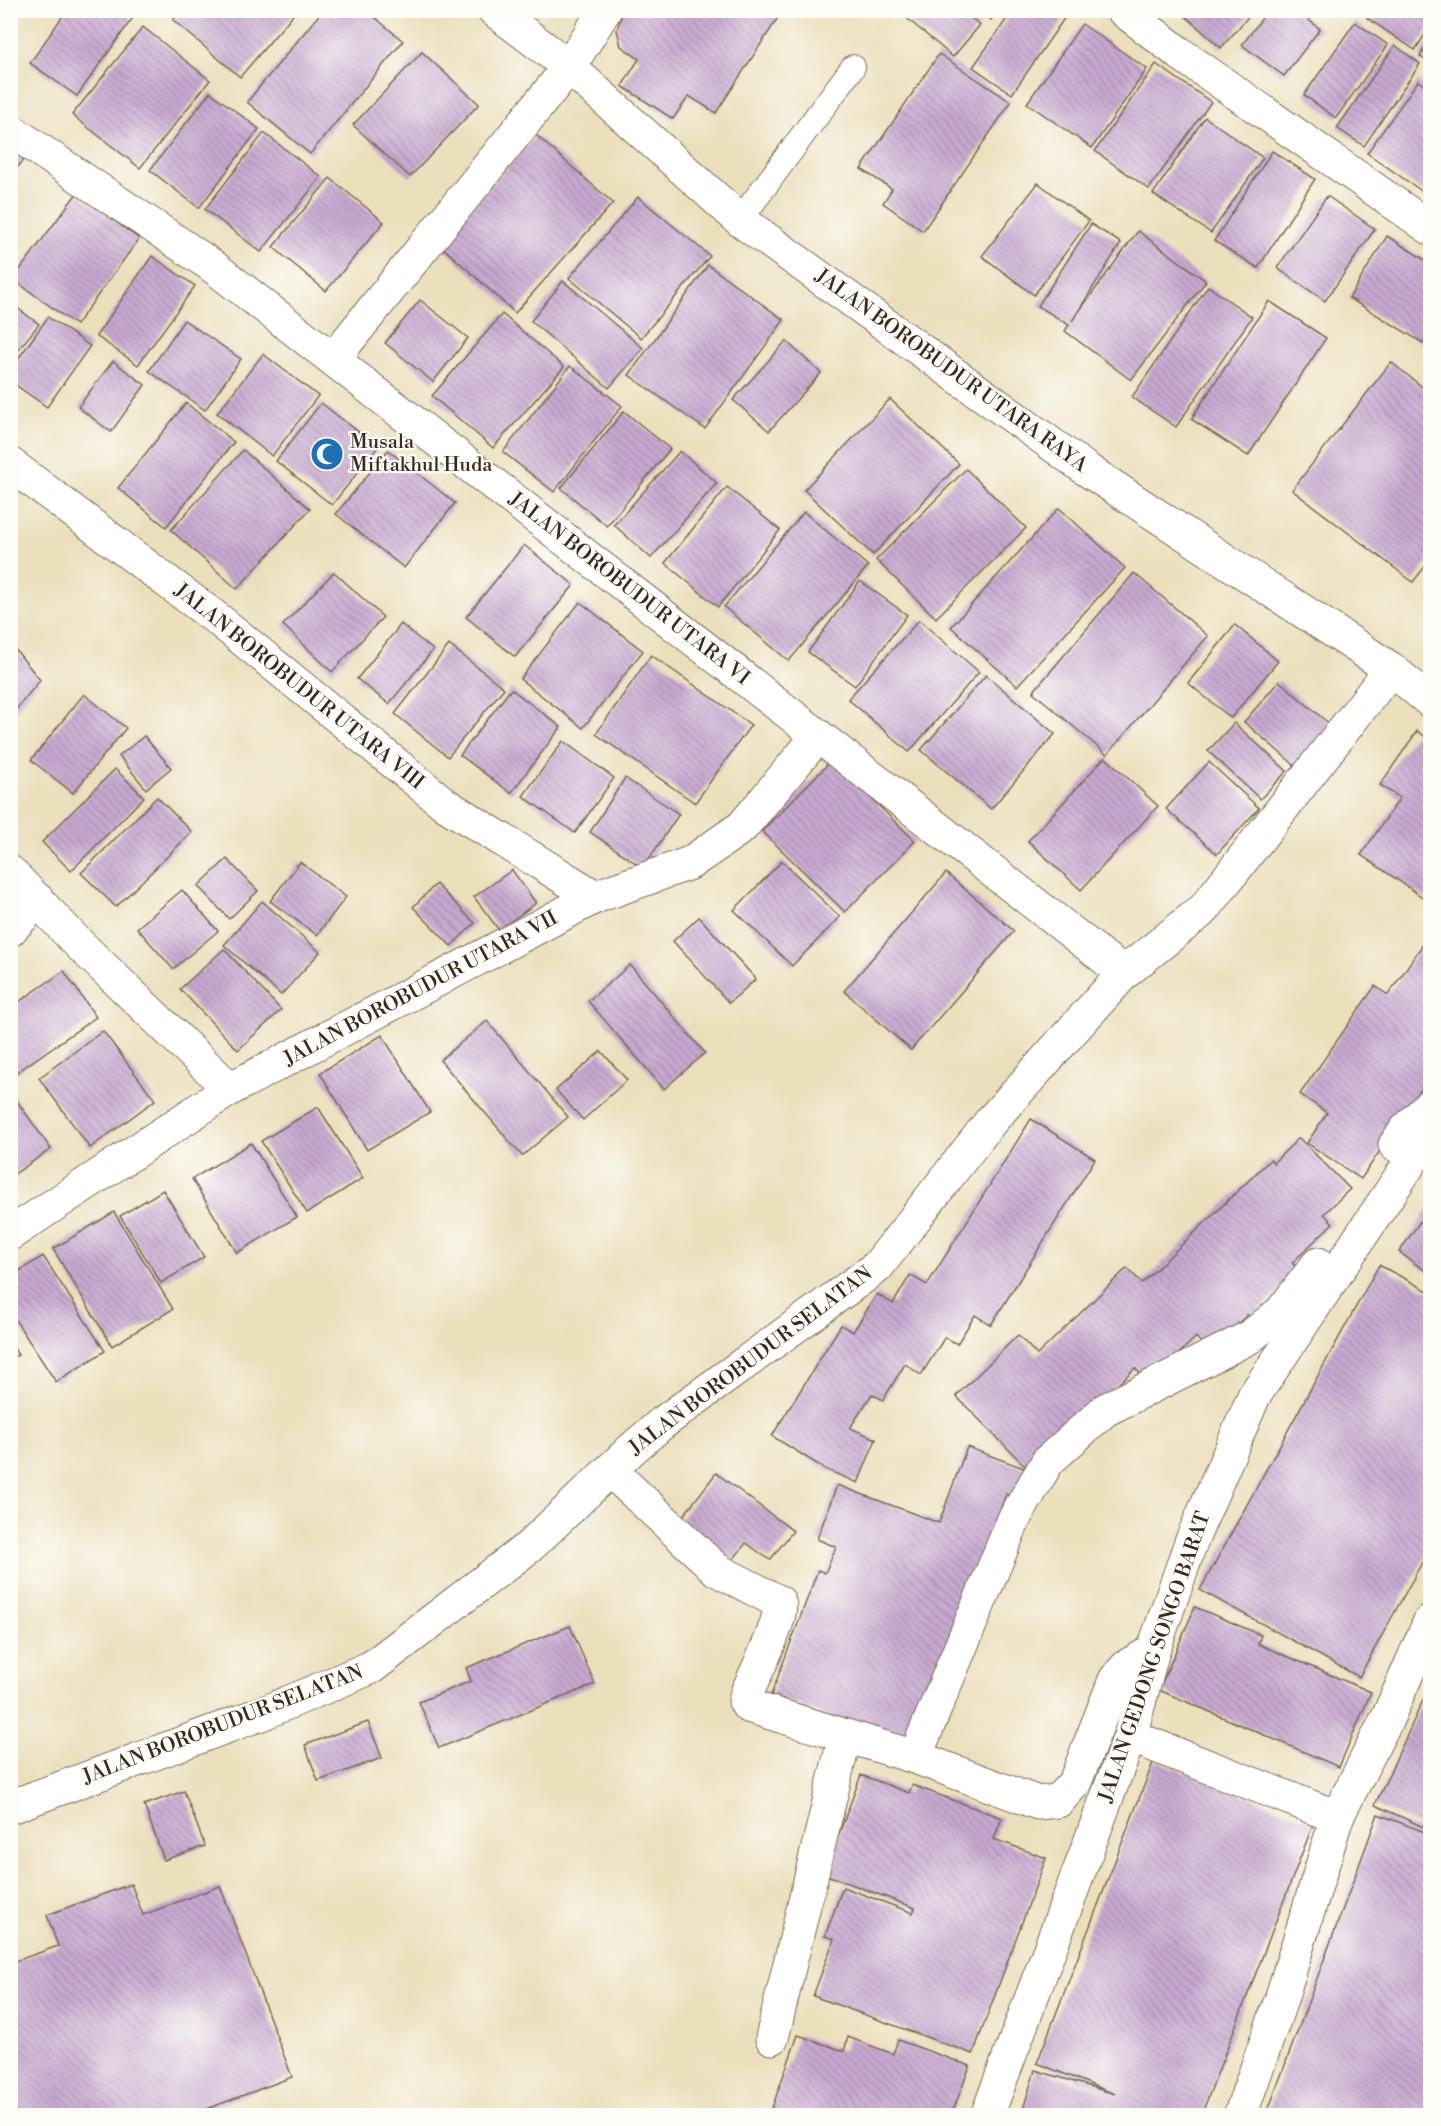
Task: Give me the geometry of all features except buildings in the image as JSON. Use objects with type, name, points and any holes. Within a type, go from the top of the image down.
[{"type":"street","name":"JALAN BOROBUDUR UTARA RAYA","points":[[494,10],[569,67],[740,220],[1086,469],[1391,669],[1431,701]]},
{"type":"street","points":[[333,359],[569,67],[605,10]]},
{"type":"street","points":[[1123,10],[1179,53],[1431,228]]},
{"type":"street","name":"JALAN BOROBUDUR UTARA VI","points":[[10,130],[211,265],[1124,973]]},
{"type":"street","name":"JALAN BOROBUDUR UTARA VIII","points":[[10,464],[220,621],[446,805],[595,897]]},
{"type":"street","name":"JALAN BOROBUDUR SELATAN","points":[[10,1807],[266,1712],[372,1667],[530,1546],[661,1424],[877,1267],[991,1121],[1124,973],[1204,909],[1391,669]]},
{"type":"street","name":"JALAN BOROBUDUR UTARA VII","points":[[10,1234],[230,1089],[595,897],[690,863],[742,827],[818,736]]},
{"type":"street","points":[[10,872],[78,944],[230,1089]]},
{"type":"street","points":[[10,930],[38,900]]},
{"type":"street","points":[[915,1757],[1014,1519],[1048,1461],[1106,1410],[1250,1337],[1281,1312],[1310,1277],[1405,1131],[1431,1105]]},
{"type":"street","name":"JALAN GEDONG SONGO BARAT","points":[[987,2115],[1130,1736],[1153,1651],[1191,1542],[1254,1396],[1431,1133]]},
{"type":"street","points":[[610,1470],[698,1555],[717,1570],[779,1602],[780,1611],[747,1693],[745,1704],[915,1757],[1038,1803],[1058,1801],[1075,1782],[1115,1680],[1127,1666],[1153,1651]]},
{"type":"street","points":[[1240,2115],[1280,2003],[1337,1817],[1388,1717],[1431,1621]]},
{"type":"street","points":[[772,2038],[845,1736]]},
{"type":"street","points":[[1130,1736],[1337,1817]]},
{"type":"lane","points":[[740,220],[853,68]]},
{"type":"place","name":"Musala Miftakhul Huda","points":[[327,454]]}]
